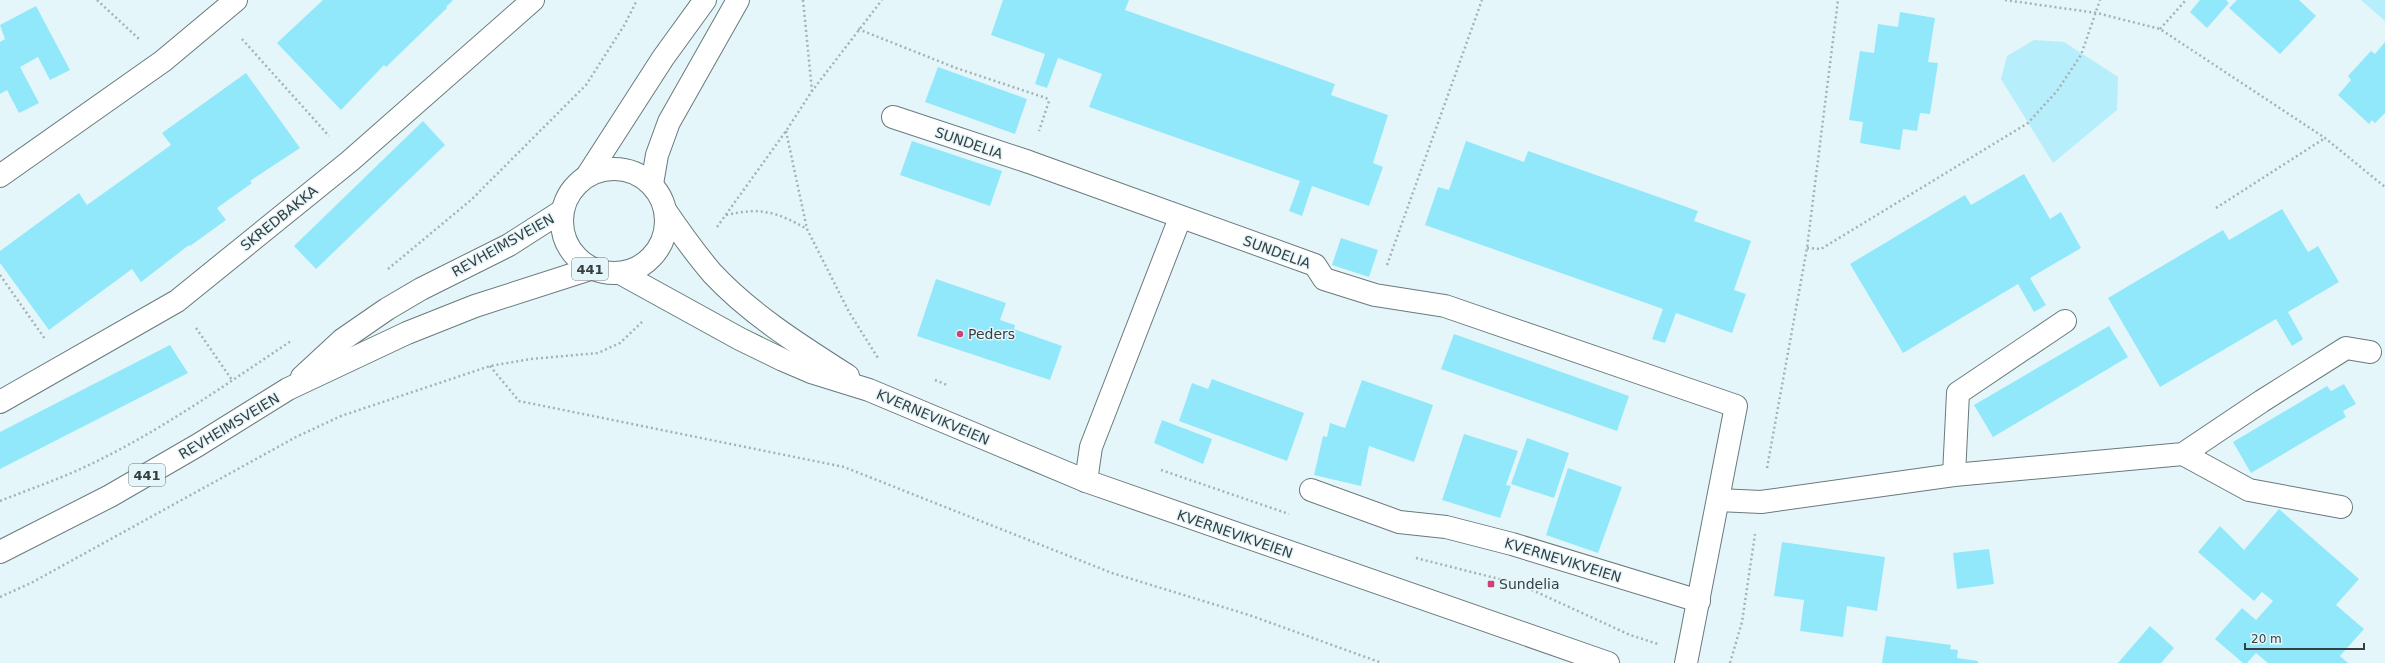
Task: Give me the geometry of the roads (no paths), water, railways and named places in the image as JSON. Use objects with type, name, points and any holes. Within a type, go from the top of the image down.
[{"type":"main road","name":"SKREDBAKKA","points":[[0,402],[177,301],[350,161],[533,0]]},
{"type":"main road","name":"441","points":[[587,176],[603,170],[620,169],[637,174],[652,184],[660,196],[665,210],[667,228],[662,244],[652,258],[638,269],[622,274],[606,274],[590,269],[576,259],[566,245],[561,228],[562,211],[568,195],[587,176],[663,58],[705,0]]},
{"type":"main road","points":[[652,184],[657,154],[669,122],[738,0]]},
{"type":"main road","points":[[0,176],[163,61],[228,7]]},
{"type":"main road","name":"SUNDELIA","points":[[893,117],[1029,162],[1180,218],[1315,265],[1324,279],[1375,295],[1445,306],[1736,406],[1687,658]]},
{"type":"main road","name":"KVERNEVIKVEIEN","points":[[665,210],[713,274],[739,298],[806,348],[869,390]]},
{"type":"main road","name":"REVHEIMSVEIEN","points":[[288,390],[342,340],[387,309],[421,289],[509,245],[562,211]]},
{"type":"main road","points":[[1086,481],[1091,447],[1180,218]]},
{"type":"main road","name":"REVHEIMSVEIEN","points":[[0,552],[110,496],[198,445],[288,390],[407,333],[475,306],[590,269]]},
{"type":"main road","name":"KVERNEVIKVEIEN","points":[[622,274],[740,339],[783,360],[811,372],[869,390],[1086,481],[1608,663]]},
{"type":"main road","points":[[1954,475],[1958,393],[2066,321]]},
{"type":"main road","points":[[1718,500],[1760,502],[1954,475],[2183,454],[2262,401],[2346,348],[2370,352]]},
{"type":"main road","points":[[2183,454],[2248,490],[2341,507]]},
{"type":"main road","name":"KVERNEVIKVEIEN","points":[[1311,490],[1399,522],[1446,528],[1512,544],[1699,602]]},
{"type":"place","name":"Peders","points":[[960,334]]},
{"type":"place","name":"Sundelia","points":[[1491,584]]}]
